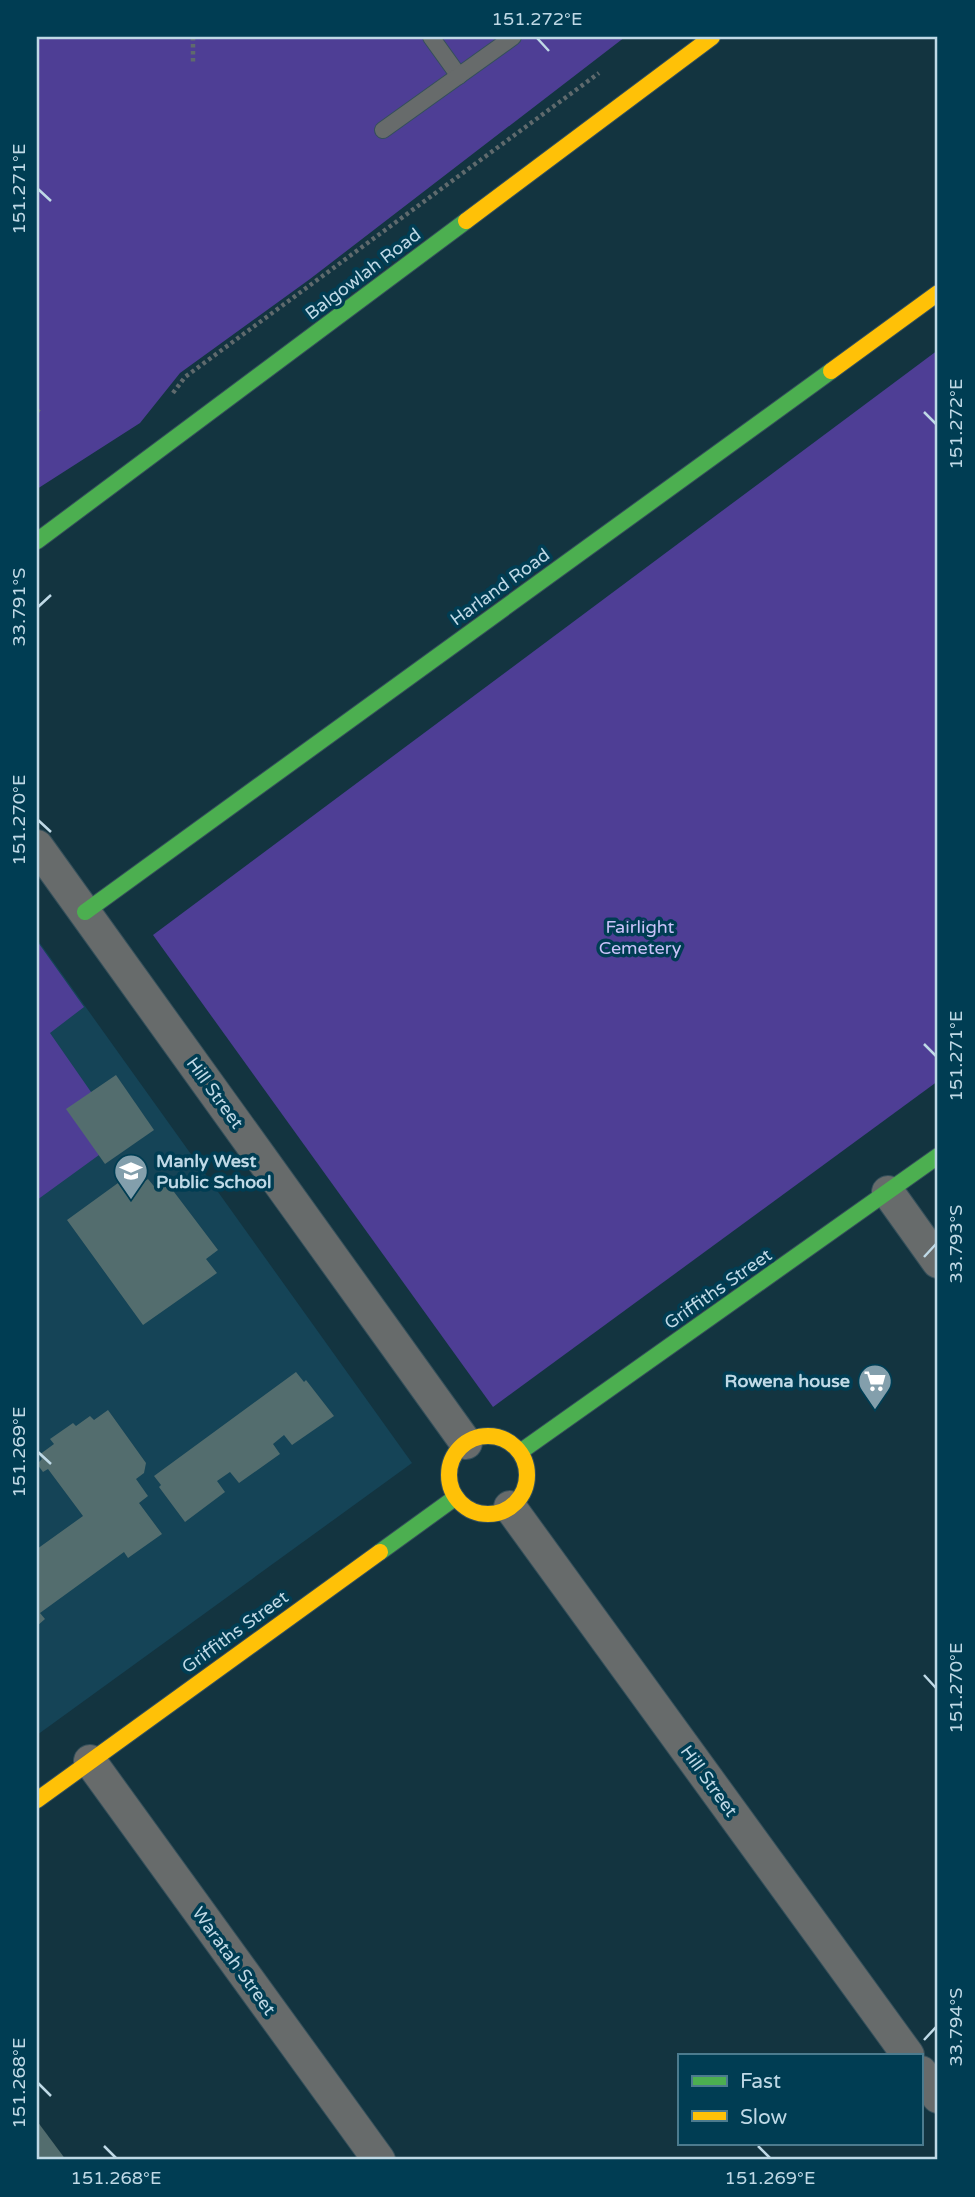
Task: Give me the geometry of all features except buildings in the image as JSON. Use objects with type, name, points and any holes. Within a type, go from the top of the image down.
[{"type":"street","name":"Balgowlah Road","points":[[37,541],[712,37]]},
{"type":"street","name":"Harland Road","points":[[85,912],[938,293]]},
{"type":"street","name":"Hill Street","points":[[37,846],[466,1443]]},
{"type":"street","name":"Griffiths Street","points":[[520,1452],[938,1156]]},
{"type":"street","points":[[888,1192],[938,1262]]},
{"type":"street","points":[[488,1436],[501,1438],[520,1452],[527,1475],[525,1487],[510,1507],[487,1514],[475,1512],[464,1506],[456,1497],[449,1474],[457,1452],[466,1443],[488,1436]]},
{"type":"street","name":"Griffiths Street","points":[[37,1800],[456,1497]]},
{"type":"street","name":"Hill Street","points":[[510,1507],[907,2054]]},
{"type":"street","name":"Waratah Street","points":[[90,1761],[379,2160]]},
{"type":"street","points":[[922,2073],[938,2096]]},
{"type":"lane","points":[[431,37],[459,76]]},
{"type":"lane","points":[[383,130],[513,37]]},
{"type":"path","points":[[193,37],[193,62]]},
{"type":"shaded area","name":"Manly West Public School","points":[[37,939],[412,1463],[37,1735]]},
{"type":"green space","points":[[37,37],[625,37],[310,279],[180,373],[140,423],[37,489]]},
{"type":"green space","name":"Fairlight Cemetery","points":[[938,350],[938,1081],[493,1407],[153,935]]},
{"type":"green space","points":[[37,941],[84,1007],[50,1033],[91,1092],[99,1155],[37,1200]]},
{"type":"traffic: fast","points":[[37,541],[466,221]]},
{"type":"traffic: fast","points":[[85,912],[831,371]]},
{"type":"traffic: fast","points":[[520,1452],[938,1156]]},
{"type":"traffic: fast","points":[[380,1552],[456,1497]]},
{"type":"traffic: slow","points":[[466,221],[712,37]]},
{"type":"traffic: slow","points":[[831,371],[938,293]]},
{"type":"traffic: slow","points":[[488,1436],[503,1439],[515,1448],[524,1460],[527,1475],[524,1490],[515,1502],[503,1511],[488,1514],[473,1511],[461,1502],[452,1490],[449,1475],[452,1460],[461,1448],[473,1439],[488,1436]]},
{"type":"traffic: slow","points":[[37,1800],[380,1552]]},
{"type":"place","name":"Manly West Public School","points":[[131,1201]]},
{"type":"place","name":"Rowena house","points":[[875,1411]]}]
